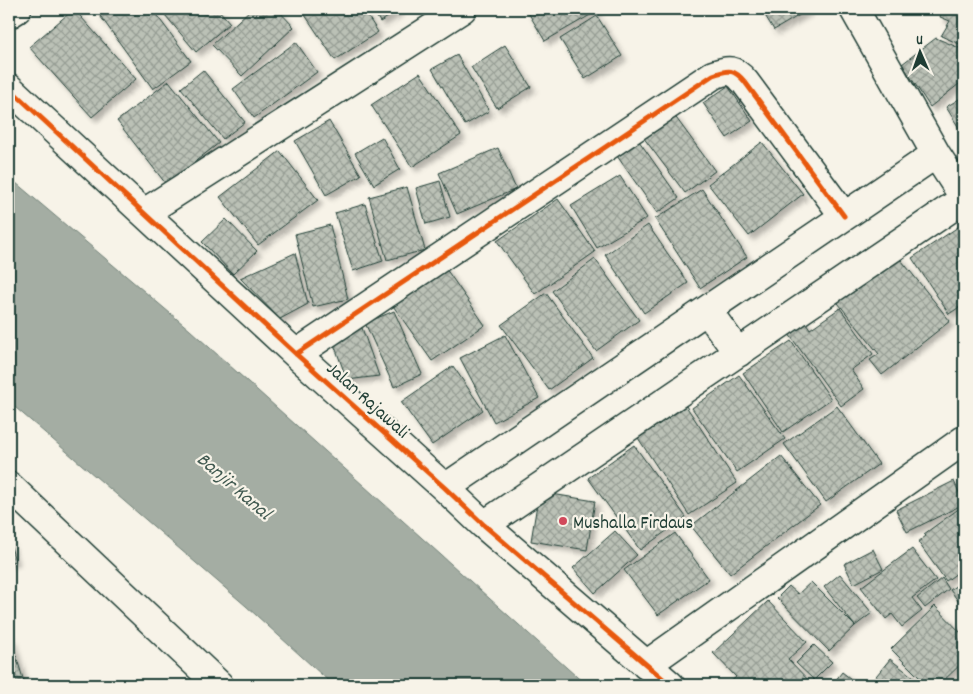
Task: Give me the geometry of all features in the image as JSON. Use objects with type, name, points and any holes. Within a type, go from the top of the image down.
[{"type":"street","points":[[9,14],[17,9]]},
{"type":"street","points":[[144,213],[462,9]]},
{"type":"street","points":[[484,525],[964,198],[936,154],[854,9]]},
{"type":"street","points":[[296,354],[704,80],[722,71],[730,70],[738,74],[745,82],[844,216]]},
{"type":"street","name":"Jalan Rajawali","points":[[9,88],[484,525],[670,685]]},
{"type":"street","points":[[445,488],[936,154]]},
{"type":"street","points":[[707,310],[738,353]]},
{"type":"street","points":[[646,665],[964,440]]},
{"type":"street","points":[[9,486],[219,685]]},
{"type":"water","name":"Banjir Kanal","points":[[9,177],[190,330],[586,685],[333,685],[246,606],[9,402]]},
{"type":"building","points":[[74,9],[136,79],[92,117],[29,47]]},
{"type":"building","points":[[104,9],[152,9],[191,61],[153,89],[98,13]]},
{"type":"building","points":[[160,9],[218,9],[230,23],[196,52]]},
{"type":"building","points":[[251,9],[277,9],[294,27],[242,76],[212,45]]},
{"type":"building","points":[[301,9],[363,9],[378,32],[335,60]]},
{"type":"building","points":[[372,9],[401,9],[380,22]]},
{"type":"building","points":[[526,9],[598,9],[599,10],[545,41]]},
{"type":"building","points":[[761,9],[810,9],[774,30]]},
{"type":"building","points":[[943,9],[964,9],[964,46],[941,36],[950,21],[940,17]]},
{"type":"building","points":[[597,16],[622,56],[585,79],[560,39]]},
{"type":"building","points":[[936,38],[964,50],[964,80],[930,107],[902,64]]},
{"type":"building","points":[[296,42],[317,72],[254,118],[233,89]]},
{"type":"building","points":[[505,45],[531,87],[497,108],[471,67]]},
{"type":"building","points":[[457,55],[489,111],[465,125],[432,69]]},
{"type":"building","points":[[203,70],[245,122],[223,139],[181,88]]},
{"type":"building","points":[[420,73],[461,135],[412,167],[371,105]]},
{"type":"building","points":[[169,81],[219,143],[166,184],[117,121]]},
{"type":"building","points":[[728,86],[752,121],[727,138],[703,103]]},
{"type":"building","points":[[964,96],[964,136],[946,107]]},
{"type":"building","points":[[674,115],[715,171],[685,193],[643,137]]},
{"type":"building","points":[[329,121],[361,175],[326,195],[295,141]]},
{"type":"building","points":[[382,137],[400,169],[374,185],[355,153]]},
{"type":"building","points":[[639,141],[679,198],[657,213],[617,156]]},
{"type":"building","points":[[762,142],[803,194],[749,236],[708,184]]},
{"type":"building","points":[[498,148],[516,189],[457,214],[439,173]]},
{"type":"building","points":[[280,151],[318,200],[258,245],[220,197]]},
{"type":"building","points":[[620,176],[647,218],[597,248],[571,206]]},
{"type":"building","points":[[440,181],[450,217],[426,224],[416,188]]},
{"type":"building","points":[[407,187],[425,250],[387,260],[369,197]]},
{"type":"building","points":[[702,189],[747,257],[700,288],[655,219]]},
{"type":"building","points":[[558,199],[595,252],[535,294],[497,241]]},
{"type":"building","points":[[365,204],[383,261],[353,271],[335,213]]},
{"type":"building","points":[[226,219],[257,251],[233,274],[202,242]]},
{"type":"building","points":[[964,223],[964,304],[949,314],[912,258]]},
{"type":"building","points":[[330,225],[348,299],[313,307],[295,234]]},
{"type":"building","points":[[648,225],[688,283],[644,313],[605,255]]},
{"type":"building","points":[[894,251],[950,321],[882,375],[870,360],[879,354],[834,298]]},
{"type":"building","points":[[295,253],[308,304],[280,319],[240,278]]},
{"type":"building","points":[[595,259],[639,320],[596,351],[552,291]]},
{"type":"building","points":[[444,266],[485,325],[432,361],[391,303]]},
{"type":"building","points":[[546,293],[593,358],[549,390],[501,325]]},
{"type":"building","points":[[840,308],[873,354],[851,370],[864,389],[841,406],[786,330],[803,318],[810,329]]},
{"type":"building","points":[[394,311],[422,374],[394,387],[365,323]]},
{"type":"building","points":[[361,325],[379,376],[347,380],[331,336]]},
{"type":"building","points":[[505,335],[539,398],[494,422],[460,358]]},
{"type":"building","points":[[791,341],[831,399],[783,432],[743,373]]},
{"type":"building","points":[[453,366],[483,410],[432,445],[401,402]]},
{"type":"building","points":[[739,375],[785,439],[737,472],[692,408]]},
{"type":"building","points":[[686,406],[737,483],[689,515],[638,438]]},
{"type":"building","points":[[837,406],[879,464],[826,502],[784,444]]},
{"type":"building","points":[[634,445],[686,517],[640,550],[588,478]]},
{"type":"building","points":[[781,456],[820,505],[730,574],[691,526]]},
{"type":"building","points":[[954,481],[964,504],[907,532],[896,510]]},
{"type":"building","name":"Mushalla Firdaus","points":[[539,492],[595,501],[587,550],[531,541]]},
{"type":"building","points":[[964,505],[964,568],[946,581],[918,542],[926,536],[924,534]]},
{"type":"building","points":[[615,531],[637,555],[595,593],[573,568]]},
{"type":"building","points":[[675,533],[709,579],[658,615],[624,570]]},
{"type":"building","points":[[9,539],[15,561],[9,563]]},
{"type":"building","points":[[873,549],[883,569],[854,584],[844,564]]},
{"type":"building","points":[[912,549],[936,580],[912,598],[922,611],[902,627],[892,614],[886,619],[861,587]]},
{"type":"building","points":[[840,574],[872,613],[855,626],[824,587]]},
{"type":"building","points":[[942,578],[949,589],[925,608],[917,598]]},
{"type":"building","points":[[964,580],[964,609],[950,590]]},
{"type":"building","points":[[811,582],[855,626],[829,651],[777,598],[789,586],[798,594]]},
{"type":"building","points":[[768,601],[807,642],[788,659],[813,685],[727,685],[736,677],[713,653]]},
{"type":"building","points":[[935,606],[964,636],[964,661],[939,685],[927,685],[891,649]]},
{"type":"building","points":[[9,633],[25,685],[9,685]]},
{"type":"building","points":[[814,645],[832,662],[814,680],[796,663]]},
{"type":"building","points":[[890,659],[923,685],[878,685],[872,681]]},
{"type":"building","points":[[842,672],[859,685],[832,685]]},
{"type":"cycle path","points":[[296,354],[713,75],[723,72],[734,72],[745,82],[844,216]]},
{"type":"cycle path","points":[[9,88],[484,525],[670,685]]},
{"type":"place","name":"Mushalla Firdaus","points":[[563,521]]}]
